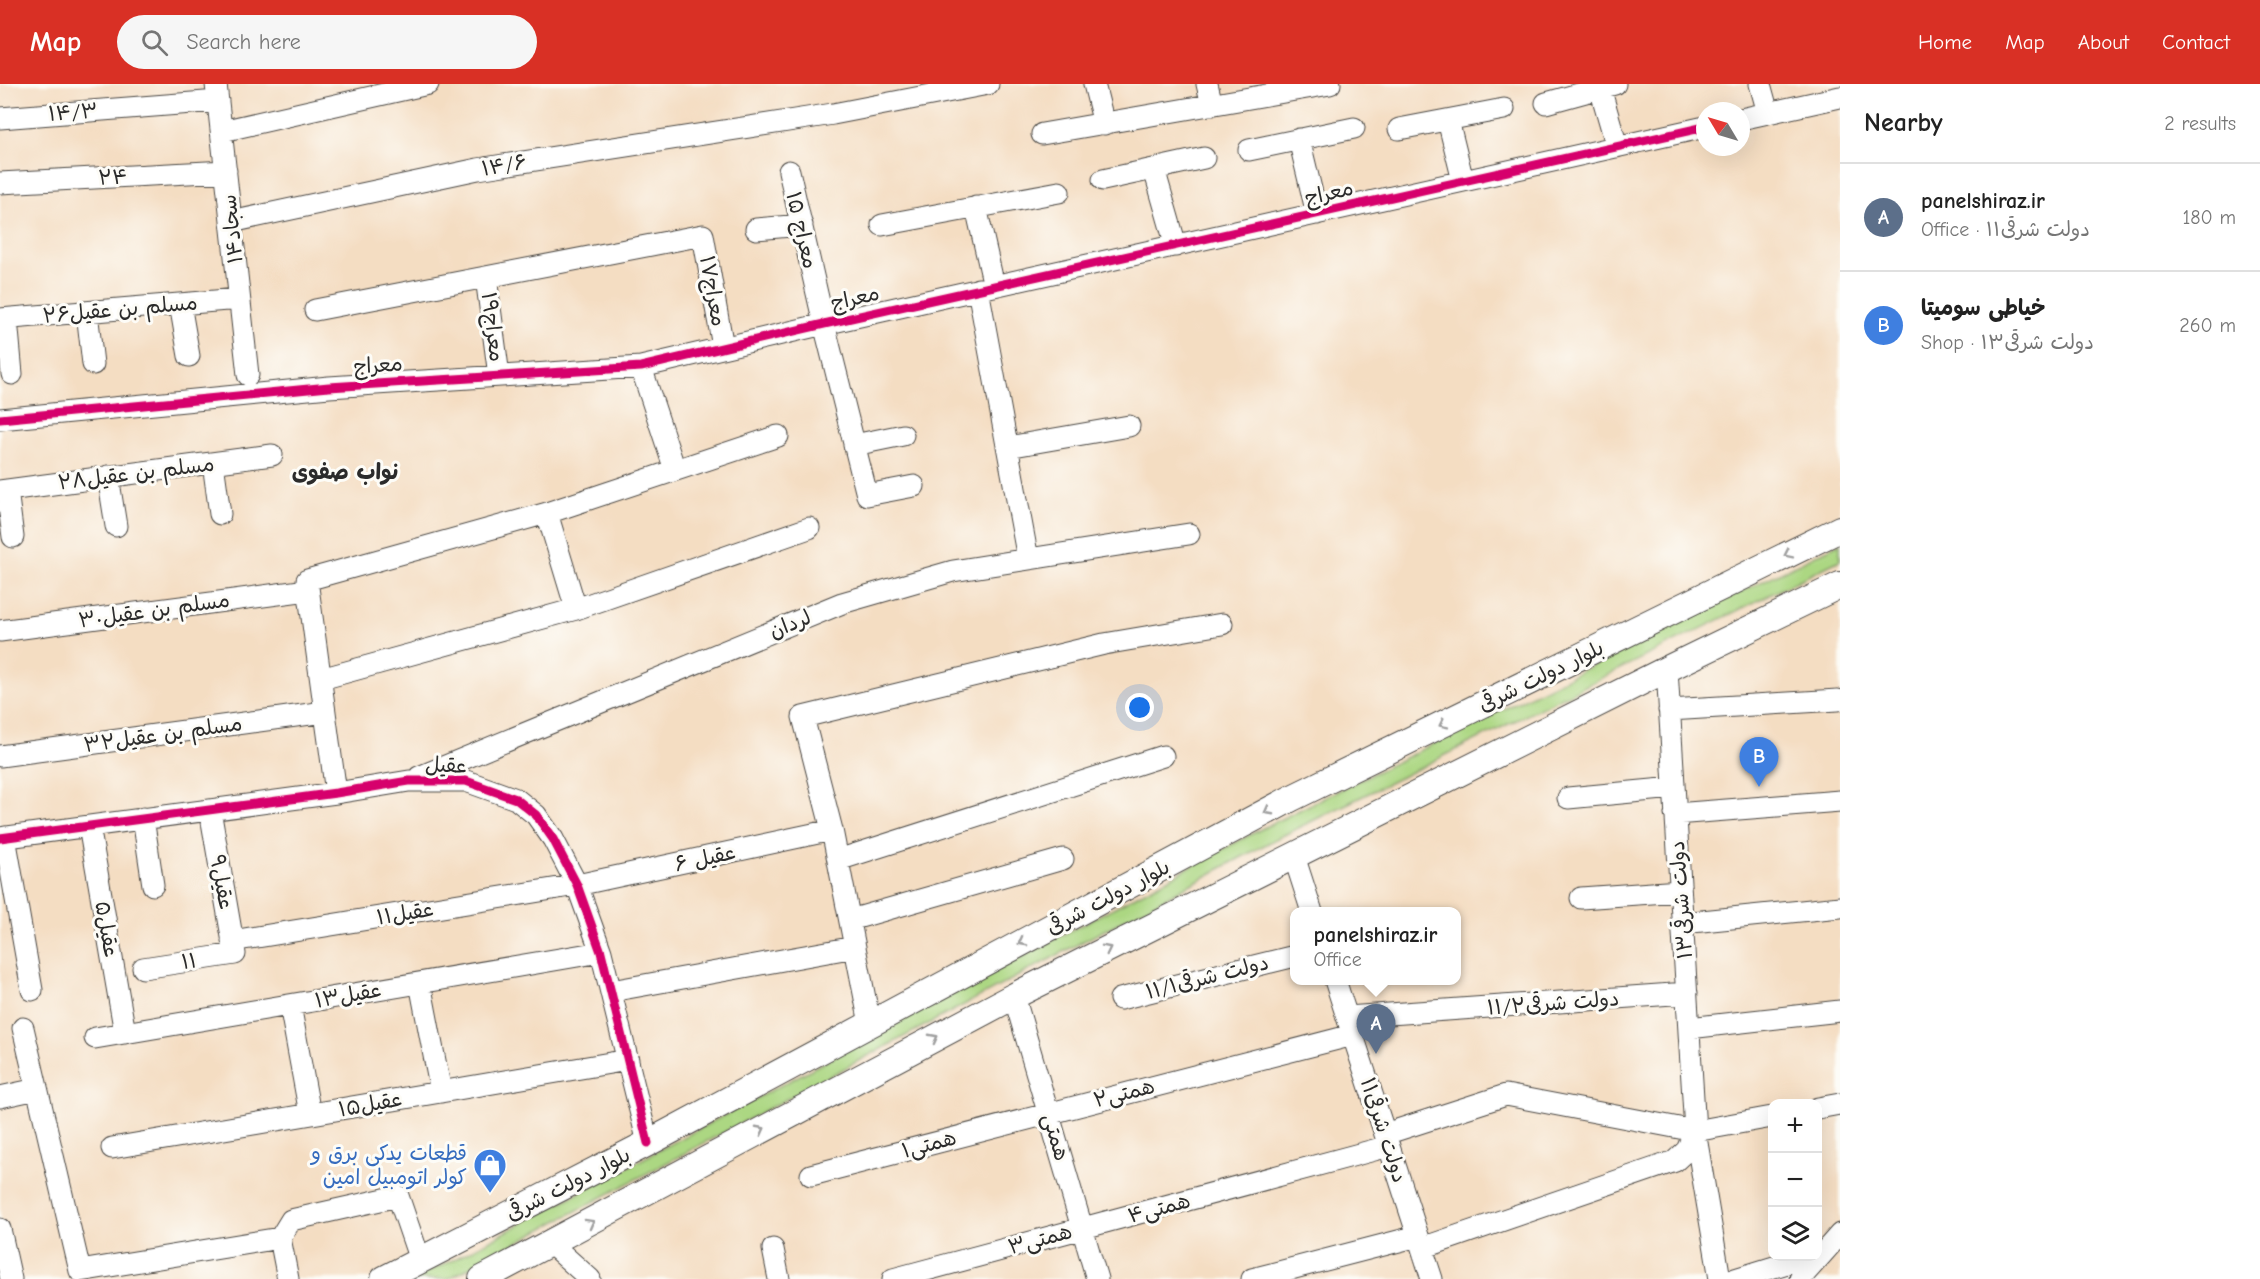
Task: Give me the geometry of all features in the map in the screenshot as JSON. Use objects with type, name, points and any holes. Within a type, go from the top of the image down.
[{"type":"main road","name":"بلوار دولت شرقی","points":[[384,1279],[648,1143],[1292,798],[1840,529]]},
{"type":"main road","name":"بلوار دولت شرقی","points":[[482,1279],[1014,996],[1666,669],[1840,585]]},
{"type":"street","points":[[222,130],[428,84]]},
{"type":"street","name":"۱۴/۶","points":[[231,222],[478,170],[833,114],[988,84]]},
{"type":"street","points":[[1094,84],[1104,123]]},
{"type":"street","points":[[1207,84],[1212,105]]},
{"type":"street","points":[[1760,84],[1768,113]]},
{"type":"street","points":[[1042,134],[1323,85]]},
{"type":"street","points":[[1546,103],[1607,86],[1617,147]]},
{"type":"street","name":"۱۴سجاد","points":[[217,93],[248,375]]},
{"type":"street","name":"۱۴/۳","points":[[0,118],[217,93]]},
{"type":"street","points":[[1750,117],[1840,97]]},
{"type":"street","points":[[1400,129],[1504,109]]},
{"type":"street","points":[[1448,120],[1463,181]]},
{"type":"street","points":[[1250,150],[1354,128]]},
{"type":"street","name":"معراج","points":[[0,418],[329,387],[641,367],[1696,129]]},
{"type":"street","points":[[1299,139],[1317,214]]},
{"type":"street","points":[[1103,180],[1204,158]]},
{"type":"street","points":[[1154,169],[1176,246]]},
{"type":"street","name":"۲۴","points":[[0,183],[226,171]]},
{"type":"street","name":"معراج ۱۵","points":[[789,171],[867,495],[914,486]]},
{"type":"street","points":[[882,225],[1059,192]]},
{"type":"street","points":[[976,207],[1008,447],[1028,559]]},
{"type":"street","points":[[756,229],[802,225]]},
{"type":"street","name":"معراج۱۷","points":[[486,277],[703,235],[723,347]]},
{"type":"street","points":[[315,310],[486,277]]},
{"type":"street","name":"معراج۱۹","points":[[486,277],[499,376]]},
{"type":"street","name":"مسلم بن عقیل۲۶","points":[[3,319],[240,299]]},
{"type":"street","points":[[180,304],[189,356]]},
{"type":"street","points":[[87,312],[93,364]]},
{"type":"street","points":[[3,319],[12,374]]},
{"type":"street","points":[[641,367],[675,470]]},
{"type":"street","points":[[1008,447],[1129,426]]},
{"type":"street","points":[[854,444],[903,435]]},
{"type":"street","points":[[336,793],[307,580],[547,513],[778,436]]},
{"type":"street","name":"مسلم بن عقیل۲۸","points":[[4,490],[272,455]]},
{"type":"street","points":[[213,463],[220,514]]},
{"type":"street","points":[[108,476],[116,526]]},
{"type":"street","points":[[4,490],[13,537]]},
{"type":"street","points":[[547,513],[576,609]]},
{"type":"street","points":[[321,679],[576,609],[809,528]]},
{"type":"street","name":"لردان","points":[[409,781],[842,603],[953,571],[1189,534]]},
{"type":"street","name":"مسلم بن عقیل۳۰","points":[[0,631],[308,590]]},
{"type":"street","points":[[870,1024],[832,830],[803,717],[1104,644],[1222,624]]},
{"type":"street","name":"۱۳دولت شرقی","points":[[1666,669],[1695,1131],[1720,1279]]},
{"type":"street","points":[[1669,710],[1838,700]]},
{"type":"street","name":"مسلم بن عقیل۳۲","points":[[0,756],[325,712]]},
{"type":"street","points":[[838,860],[1163,756]]},
{"type":"street","name":"عقیل","points":[[2,837],[336,793],[409,781],[466,781],[516,799],[536,815],[553,838],[577,885],[601,952],[648,1143]]},
{"type":"street","points":[[1568,798],[1674,788]]},
{"type":"street","points":[[1675,814],[1840,801]]},
{"type":"street","name":"عقیل۹","points":[[210,810],[234,948]]},
{"type":"street","points":[[143,819],[153,885]]},
{"type":"street","name":"عقیل۵","points":[[89,826],[125,1033]]},
{"type":"street","name":"عقیل ۶","points":[[577,885],[832,830]]},
{"type":"street","points":[[2,837],[32,990]]},
{"type":"street","points":[[1294,856],[1310,907]]},
{"type":"street","points":[[850,920],[1063,860]]},
{"type":"street","name":"عقیل۱۱","points":[[234,948],[577,885]]},
{"type":"street","points":[[1581,898],[1680,891]]},
{"type":"street","points":[[1682,923],[1840,907]]},
{"type":"street","points":[[611,991],[855,947]]},
{"type":"street","name":"۱۱","points":[[144,968],[234,948]]},
{"type":"street","name":"عقیل۱۳","points":[[95,1038],[601,952]]},
{"type":"street","name":"۱۱/۱دولت شرقی","points":[[1120,999],[1290,957]]},
{"type":"street","points":[[420,983],[441,1092]]},
{"type":"street","name":"۱۱دولت شرقی","points":[[1336,985],[1432,1279]]},
{"type":"street","name":"۱۱/۲دولت شرقی","points":[[1201,1074],[1350,1026],[1687,993]]},
{"type":"street","name":"همتی","points":[[1014,996],[1097,1279]]},
{"type":"street","points":[[290,1005],[310,1114]]},
{"type":"street","points":[[1689,1028],[1840,1011]]},
{"type":"street","points":[[23,1028],[80,1271],[99,1274],[280,1239]]},
{"type":"street","name":"عقیل۱۵","points":[[112,1148],[628,1060]]},
{"type":"street","name":"۲همتی","points":[[1048,1112],[1201,1074]]},
{"type":"street","points":[[0,1097],[37,1089]]},
{"type":"street","name":"۴همتی","points":[[1082,1228],[1236,1187],[1387,1140],[1506,1095],[1695,1131]]},
{"type":"street","points":[[1822,1107],[1840,1104]]},
{"type":"street","name":"۱همتی","points":[[811,1175],[1048,1112]]},
{"type":"street","points":[[1258,1278],[1420,1242],[1675,1161],[1687,1150],[1695,1131],[1768,1118]]},
{"type":"street","points":[[288,1279],[280,1239],[291,1220],[398,1196],[420,1260]]},
{"type":"street","name":"۳همتی","points":[[893,1279],[1082,1228]]},
{"type":"street","points":[[0,1229],[11,1279]]},
{"type":"street","points":[[1822,1250],[1840,1234]]},
{"type":"street","points":[[551,1244],[590,1279]]},
{"type":"street","points":[[773,1250],[779,1279]]},
{"type":"street","points":[[1735,1279],[1794,1261]]},
{"type":"street","points":[[1800,1279],[1812,1261]]},
{"type":"green space","points":[[1840,543],[1840,560],[1276,839],[448,1279],[413,1279],[455,1259],[1263,828]]},
{"type":"cycle path","points":[[0,419],[329,387],[641,367],[1696,129]]},
{"type":"cycle path","points":[[0,838],[336,793],[409,781],[466,781],[516,799],[536,815],[553,839],[577,885],[601,952],[648,1143]]},
{"type":"place","name":"خیاطی سومیتا","points":[[1759,787]]},
{"type":"place","name":"panelshiraz.ir","points":[[1376,1054]]},
{"type":"place","name":"قطعات یدکی برق و کولر اتومبیل امین","points":[[490,1194]]},
{"type":"district","name":"نواب صفوی","points":[[345,471]]}]
